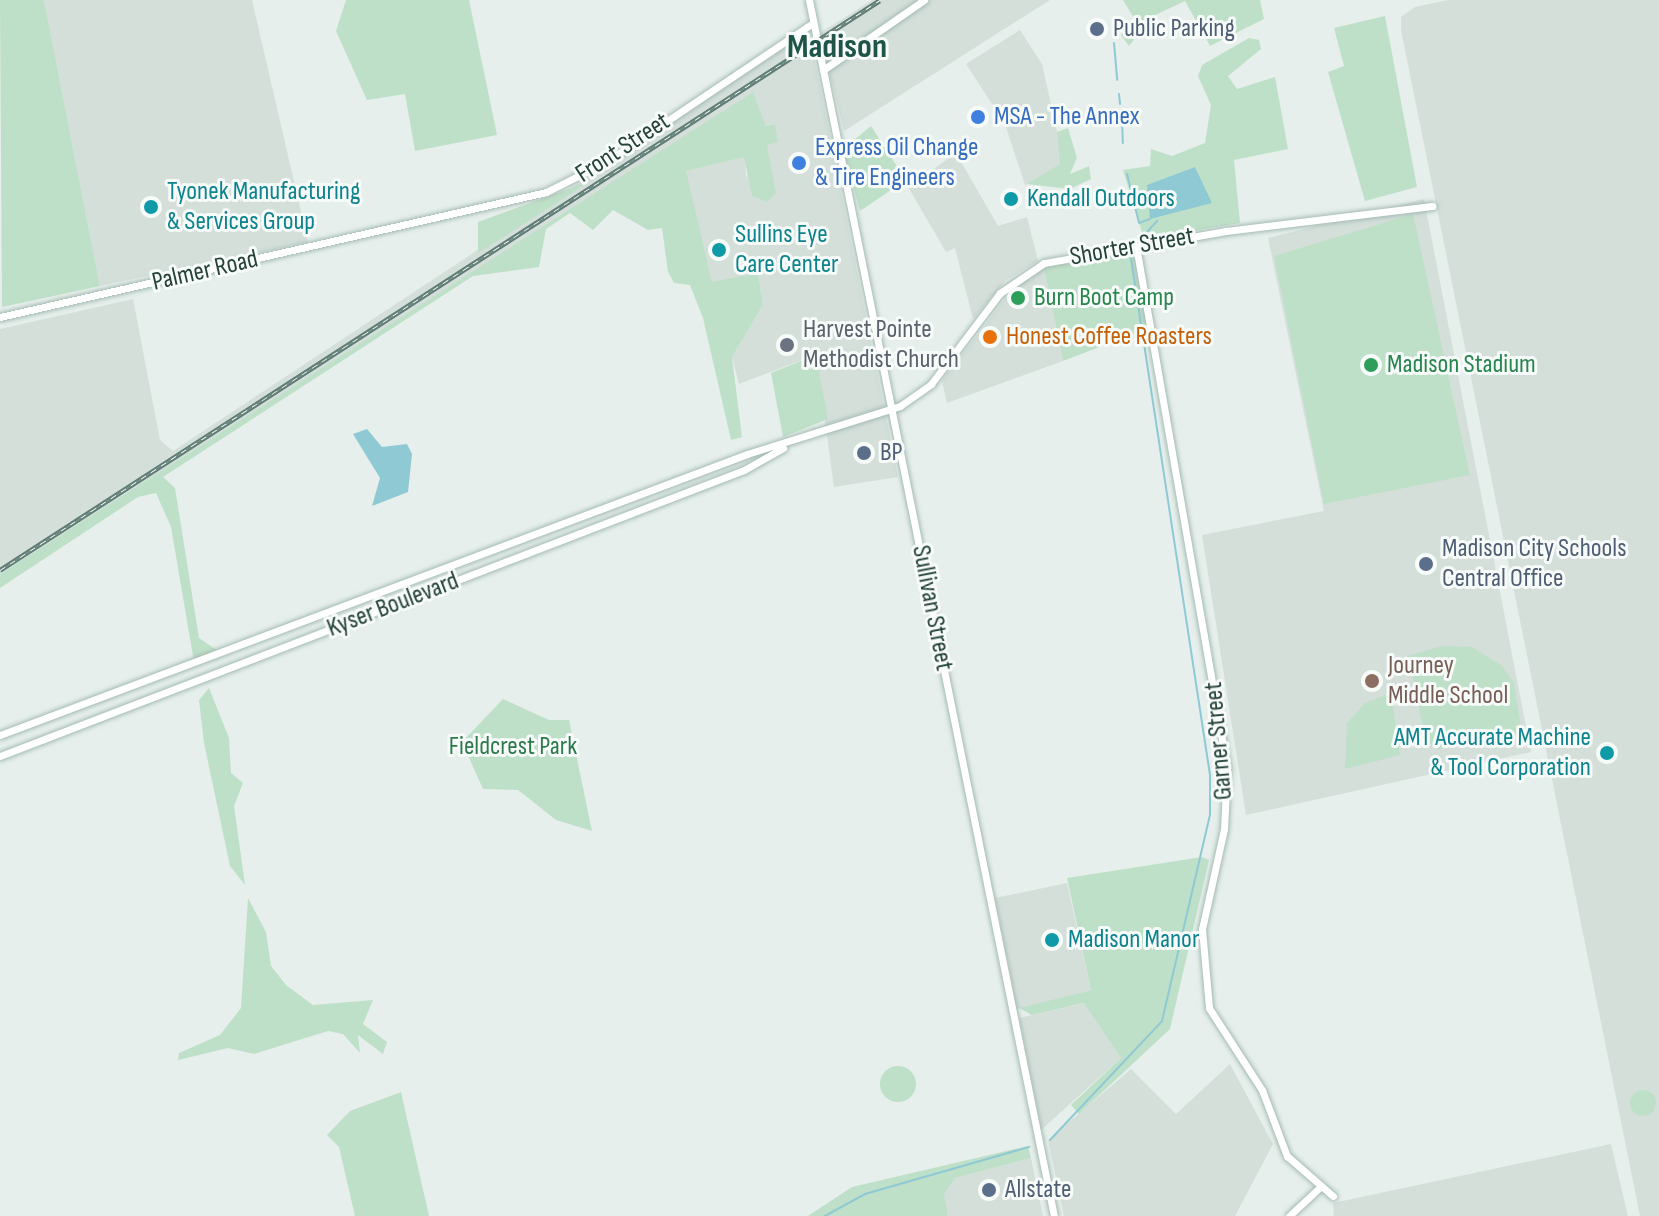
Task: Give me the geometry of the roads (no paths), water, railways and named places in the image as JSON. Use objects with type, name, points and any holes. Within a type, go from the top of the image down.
[{"type":"street","name":"Sullivan Street","points":[[809,0],[1054,1216]]},
{"type":"street","points":[[823,70],[841,53],[924,0]]},
{"type":"street","name":"Front Street","points":[[411,225],[571,182],[813,23]]},
{"type":"street","points":[[818,49],[841,53]]},
{"type":"street","name":"Shorter Street","points":[[891,409],[931,384],[1024,273],[1136,246],[1433,206]]},
{"type":"street","name":"Palmer Road","points":[[0,317],[411,225]]},
{"type":"street","name":"Garner Street","points":[[1136,246],[1227,768],[1224,829],[1202,929],[1209,1008],[1262,1090],[1287,1156],[1318,1189],[1333,1196]]},
{"type":"street","name":"Kyser Boulevard","points":[[0,756],[734,474],[784,447],[891,409]]},
{"type":"street","name":"Kyser Boulevard","points":[[0,735],[747,454],[784,447]]},
{"type":"street","points":[[1289,1216],[1318,1189]]},
{"type":"water","points":[[1195,167],[1212,203],[1150,219],[1147,185]]},
{"type":"water","points":[[367,429],[382,447],[407,444],[412,454],[408,492],[372,506],[380,478],[353,434]]},
{"type":"waterway","points":[[1114,43],[1117,80]]},
{"type":"waterway","points":[[1119,94],[1120,104]]},
{"type":"waterway","points":[[1122,119],[1123,143]]},
{"type":"waterway","points":[[1127,174],[1139,223],[1150,219]]},
{"type":"waterway","points":[[1145,234],[1157,221]]},
{"type":"waterway","points":[[1050,1140],[1162,1021],[1210,815],[1210,775],[1131,259]]},
{"type":"waterway","points":[[825,1216],[865,1194],[1029,1147]]},
{"type":"railway","points":[[0,570],[880,0]]},
{"type":"place","name":"Public Parking","points":[[1097,29]]},
{"type":"place","name":"MSA - The Annex","points":[[978,117]]},
{"type":"place","name":"Express Oil Change & Tire Engineers","points":[[799,163]]},
{"type":"place","name":"Kendall Outdoors","points":[[1011,199]]},
{"type":"place","name":"Tyonek Manufacturing & Services Group","points":[[151,207]]},
{"type":"place","name":"Sullins Eye Care Center","points":[[719,250]]},
{"type":"place","name":"Burn Boot Camp","points":[[1018,298]]},
{"type":"place","name":"Honest Coffee Roasters","points":[[990,337]]},
{"type":"place","name":"Harvest Pointe Methodist Church","points":[[787,345]]},
{"type":"place","name":"Madison Stadium","points":[[1371,365]]},
{"type":"place","name":"BP","points":[[864,453]]},
{"type":"place","name":"Madison City Schools Central Office","points":[[1426,564]]},
{"type":"place","name":"Journey Middle School","points":[[1372,681]]},
{"type":"place","name":"AMT Accurate Machine & Tool Corporation","points":[[1607,753]]},
{"type":"place","name":"Madison Manor","points":[[1052,940]]},
{"type":"place","name":"Allstate","points":[[989,1190]]},
{"type":"district","name":"Madison","points":[[837,47]]},
{"type":"park label","name":"Fieldcrest Park","points":[[513,747]]}]
